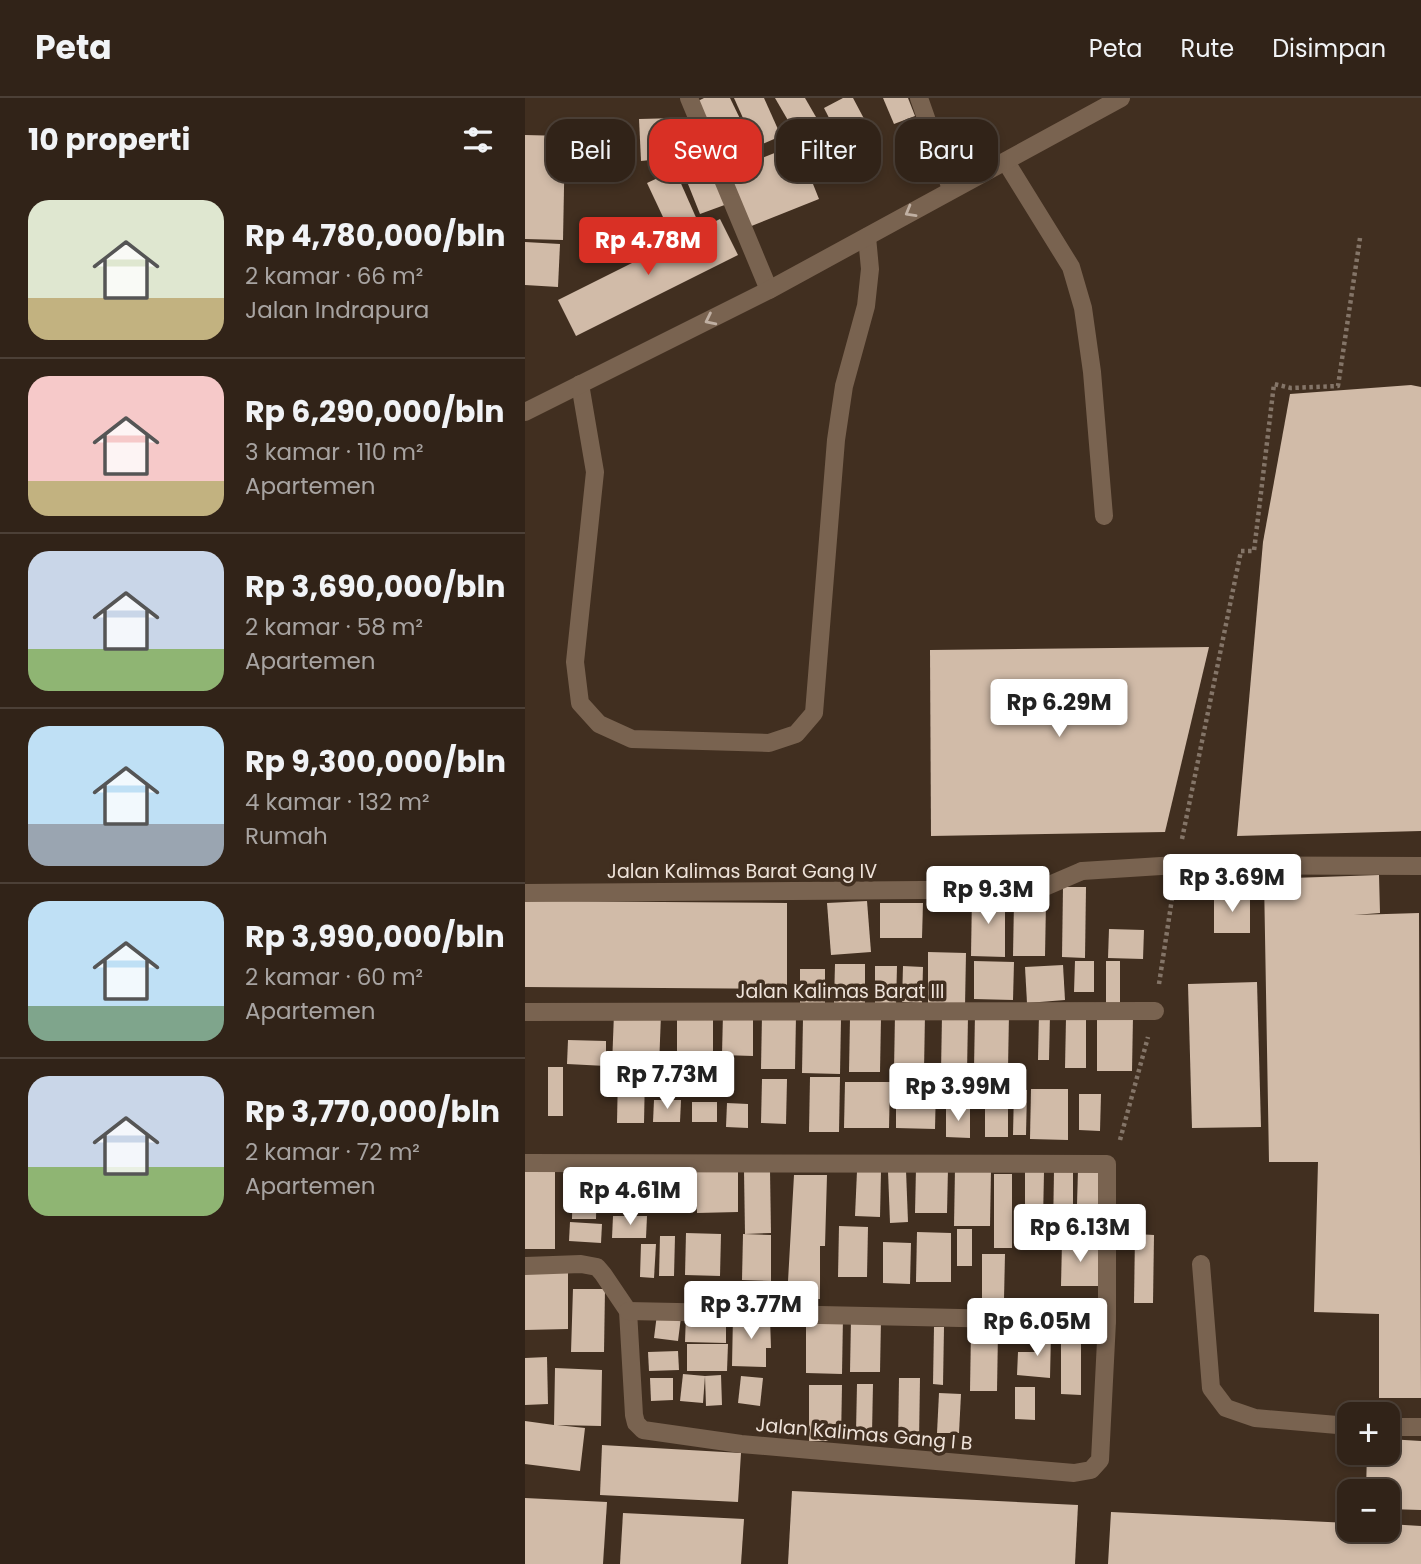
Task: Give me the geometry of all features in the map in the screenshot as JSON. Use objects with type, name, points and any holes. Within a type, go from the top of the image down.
[{"type":"street","points":[[689,98],[769,290]]},
{"type":"street","points":[[919,98],[951,189]]},
{"type":"street","points":[[525,412],[769,290],[1121,98]]},
{"type":"street","points":[[1006,162],[1071,267],[1083,308],[1092,372],[1104,516]]},
{"type":"street","points":[[580,384],[595,472],[575,662],[580,703],[599,724],[632,739],[769,743],[796,734],[814,713],[836,440],[843,386],[866,306],[870,269],[867,237]]},
{"type":"street","name":"Jalan Kalimas Barat Gang IV","points":[[525,893],[1039,889],[1082,871],[1177,865],[1421,866]]},
{"type":"street","name":"Jalan Kalimas Barat III","points":[[525,1012],[1155,1011]]},
{"type":"street","points":[[525,1163],[1107,1164],[1107,1321],[628,1311],[597,1268],[581,1264],[525,1266]]},
{"type":"street","points":[[1201,1264],[1211,1388],[1226,1408],[1255,1418],[1337,1425]]},
{"type":"street","name":"Jalan Kalimas Gang I B","points":[[628,1311],[636,1423],[643,1430],[741,1444],[1074,1473],[1091,1470],[1100,1460],[1107,1321]]},
{"type":"street","points":[[1400,1427],[1421,1427]]},
{"type":"path","points":[[1177,865],[1241,551],[1254,551],[1274,384],[1291,388],[1338,386],[1360,238]]},
{"type":"building","points":[[704,98],[730,98],[740,119],[701,119],[694,103]]},
{"type":"building","points":[[734,98],[764,98],[776,125],[776,138],[762,144],[762,119],[743,119]]},
{"type":"building","points":[[775,98],[805,98],[816,117],[812,119],[787,119]]},
{"type":"building","points":[[843,98],[853,98],[864,119],[830,119],[824,108]]},
{"type":"building","points":[[883,98],[908,98],[915,116],[895,119],[894,124]]},
{"type":"building","points":[[678,118],[649,119],[649,160],[641,161],[639,119]]},
{"type":"building","points":[[525,135],[546,136],[546,182],[564,182],[563,240],[525,239]]},
{"type":"building","points":[[776,152],[776,182],[812,182],[819,199],[749,227],[731,182],[762,182],[762,158]]},
{"type":"building","points":[[680,182],[698,222],[671,234],[647,183]]},
{"type":"building","points":[[687,182],[721,182],[730,203],[700,214]]},
{"type":"building","points":[[720,219],[738,255],[576,336],[558,300]]},
{"type":"building","points":[[525,242],[560,244],[558,287],[525,285]]},
{"type":"building","points":[[1411,385],[1421,387],[1421,831],[1237,836],[1263,542],[1290,394]]},
{"type":"building","points":[[1209,647],[1165,832],[931,836],[930,650]]},
{"type":"building","points":[[1379,875],[1380,913],[1354,915],[1419,913],[1421,1398],[1379,1398],[1379,1314],[1314,1312],[1318,1162],[1269,1162],[1264,879]]},
{"type":"building","points":[[1063,887],[1086,887],[1085,958],[1062,957]]},
{"type":"building","points":[[972,895],[1005,896],[1005,957],[971,956]]},
{"type":"building","points":[[1214,896],[1250,896],[1250,933],[1214,933]]},
{"type":"building","points":[[525,901],[787,903],[787,989],[525,987]]},
{"type":"building","points":[[867,901],[871,952],[831,955],[827,903]]},
{"type":"building","points":[[1014,901],[1046,902],[1045,956],[1013,956]]},
{"type":"building","points":[[880,903],[923,903],[922,938],[880,938]]},
{"type":"building","points":[[1109,929],[1144,930],[1143,959],[1108,958]]},
{"type":"building","points":[[928,952],[966,953],[965,1006],[928,1006]]},
{"type":"building","points":[[974,961],[1014,962],[1013,1000],[974,999]]},
{"type":"building","points":[[1075,961],[1094,961],[1094,992],[1074,992]]},
{"type":"building","points":[[1106,961],[1120,961],[1120,1003],[1106,1003]]},
{"type":"building","points":[[835,964],[865,964],[865,1003],[834,1003]]},
{"type":"building","points":[[1063,965],[1065,1000],[1027,1003],[1025,967]]},
{"type":"building","points":[[875,966],[897,966],[896,1006],[875,1006]]},
{"type":"building","points":[[903,966],[923,967],[922,1003],[902,1002]]},
{"type":"building","points":[[800,969],[825,969],[825,1004],[800,1004]]},
{"type":"building","points":[[1257,982],[1261,1127],[1192,1128],[1188,984]]},
{"type":"building","points":[[614,1013],[661,1014],[659,1067],[612,1066]]},
{"type":"building","points":[[723,1013],[753,1013],[753,1056],[722,1055]]},
{"type":"building","points":[[677,1014],[713,1014],[713,1064],[677,1064]]},
{"type":"building","points":[[895,1014],[925,1014],[924,1071],[894,1071]]},
{"type":"building","points":[[975,1014],[1009,1014],[1008,1069],[974,1069]]},
{"type":"building","points":[[1039,1014],[1050,1014],[1049,1060],[1038,1060]]},
{"type":"building","points":[[762,1015],[796,1016],[795,1069],[761,1069]]},
{"type":"building","points":[[942,1015],[968,1016],[967,1073],[941,1073]]},
{"type":"building","points":[[1097,1016],[1133,1016],[1132,1071],[1097,1071]]},
{"type":"building","points":[[803,1018],[841,1019],[840,1074],[802,1073]]},
{"type":"building","points":[[850,1018],[881,1018],[880,1072],[849,1072]]},
{"type":"building","points":[[1066,1018],[1086,1018],[1086,1068],[1065,1068]]},
{"type":"building","points":[[568,1040],[606,1041],[606,1066],[567,1064]]},
{"type":"building","points":[[548,1067],[563,1067],[563,1116],[548,1116]]},
{"type":"building","points":[[618,1073],[645,1073],[644,1123],[617,1123]]},
{"type":"building","points":[[659,1074],[682,1074],[682,1095],[659,1094]]},
{"type":"building","points":[[810,1077],[840,1077],[839,1132],[809,1132]]},
{"type":"building","points":[[762,1079],[787,1079],[786,1124],[761,1123]]},
{"type":"building","points":[[845,1082],[890,1082],[889,1128],[844,1128]]},
{"type":"building","points":[[985,1083],[1008,1084],[1008,1137],[985,1137]]},
{"type":"building","points":[[896,1085],[936,1085],[935,1129],[896,1128]]},
{"type":"building","points":[[1014,1089],[1027,1090],[1026,1135],[1013,1135]]},
{"type":"building","points":[[1031,1089],[1068,1089],[1068,1140],[1030,1139]]},
{"type":"building","points":[[1079,1094],[1101,1094],[1100,1131],[1079,1130]]},
{"type":"building","points":[[654,1100],[681,1100],[680,1122],[653,1122]]},
{"type":"building","points":[[692,1102],[717,1102],[717,1122],[692,1122]]},
{"type":"building","points":[[727,1103],[748,1104],[748,1128],[726,1127]]},
{"type":"building","points":[[946,1108],[970,1109],[970,1138],[946,1137]]},
{"type":"building","points":[[525,1166],[555,1166],[555,1249],[525,1249]]},
{"type":"building","points":[[573,1166],[597,1166],[596,1219],[572,1219]]},
{"type":"building","points":[[607,1166],[637,1166],[637,1210],[607,1209]]},
{"type":"building","points":[[644,1168],[691,1170],[692,1208],[669,1208],[667,1179],[666,1213],[642,1213]]},
{"type":"building","points":[[916,1168],[948,1168],[947,1213],[915,1213]]},
{"type":"building","points":[[955,1168],[991,1169],[990,1226],[954,1226]]},
{"type":"building","points":[[738,1169],[738,1212],[697,1213],[696,1170]]},
{"type":"building","points":[[906,1170],[908,1222],[890,1223],[888,1171]]},
{"type":"building","points":[[1078,1170],[1100,1170],[1099,1239],[1076,1239]]},
{"type":"building","points":[[744,1171],[770,1171],[771,1233],[745,1234]]},
{"type":"building","points":[[857,1171],[881,1171],[880,1217],[855,1216]]},
{"type":"building","points":[[1054,1171],[1073,1172],[1073,1231],[1053,1231]]},
{"type":"building","points":[[1025,1172],[1044,1172],[1043,1220],[1025,1220]]},
{"type":"building","points":[[994,1174],[1012,1174],[1012,1248],[994,1248]]},
{"type":"building","points":[[794,1175],[827,1175],[825,1246],[820,1246],[820,1299],[787,1299]]},
{"type":"building","points":[[613,1216],[647,1216],[646,1238],[612,1238]]},
{"type":"building","points":[[570,1222],[602,1224],[601,1243],[569,1241]]},
{"type":"building","points":[[839,1226],[868,1227],[867,1277],[838,1277]]},
{"type":"building","points":[[957,1229],[972,1229],[972,1266],[957,1266]]},
{"type":"building","points":[[917,1232],[951,1233],[951,1282],[916,1282]]},
{"type":"building","points":[[686,1233],[721,1234],[720,1276],[685,1275]]},
{"type":"building","points":[[743,1234],[771,1235],[771,1281],[742,1280]]},
{"type":"building","points":[[1135,1234],[1154,1235],[1153,1303],[1134,1303]]},
{"type":"building","points":[[660,1236],[675,1236],[674,1276],[659,1276]]},
{"type":"building","points":[[883,1242],[911,1243],[910,1284],[883,1283]]},
{"type":"building","points":[[1062,1242],[1099,1242],[1099,1286],[1061,1286]]},
{"type":"building","points":[[641,1244],[656,1244],[654,1278],[640,1277]]},
{"type":"building","points":[[982,1254],[1005,1254],[1004,1299],[982,1298]]},
{"type":"building","points":[[525,1271],[568,1271],[568,1329],[525,1330]]},
{"type":"building","points":[[573,1289],[605,1289],[604,1352],[571,1352]]},
{"type":"building","points":[[657,1314],[681,1317],[678,1341],[654,1338]]},
{"type":"building","points":[[686,1314],[726,1315],[726,1343],[685,1342]]},
{"type":"building","points":[[733,1315],[770,1318],[771,1348],[766,1348],[766,1367],[732,1366]]},
{"type":"building","points":[[806,1315],[843,1316],[842,1374],[806,1373]]},
{"type":"building","points":[[851,1319],[881,1319],[880,1372],[850,1372]]},
{"type":"building","points":[[934,1327],[944,1327],[943,1385],[933,1384]]},
{"type":"building","points":[[1061,1329],[1081,1329],[1081,1395],[1061,1394]]},
{"type":"building","points":[[971,1331],[998,1332],[997,1391],[970,1391]]},
{"type":"building","points":[[1036,1332],[1051,1333],[1050,1378],[1017,1375],[1018,1352],[1036,1352]]},
{"type":"building","points":[[687,1344],[728,1344],[727,1371],[687,1371]]},
{"type":"building","points":[[678,1351],[679,1370],[649,1371],[648,1352]]},
{"type":"building","points":[[547,1357],[548,1404],[525,1405],[525,1358]]},
{"type":"building","points":[[555,1368],[602,1370],[601,1426],[557,1425],[585,1428],[580,1471],[525,1464],[525,1421],[554,1425]]},
{"type":"building","points":[[683,1374],[705,1376],[703,1403],[680,1401]]},
{"type":"building","points":[[721,1375],[722,1405],[706,1406],[705,1376]]},
{"type":"building","points":[[741,1376],[763,1378],[760,1406],[738,1403]]},
{"type":"building","points":[[650,1378],[673,1378],[673,1400],[651,1401]]},
{"type":"building","points":[[899,1378],[920,1378],[919,1441],[898,1441]]},
{"type":"building","points":[[857,1384],[873,1384],[872,1433],[856,1432]]},
{"type":"building","points":[[809,1385],[842,1385],[841,1441],[809,1441]]},
{"type":"building","points":[[1015,1387],[1035,1387],[1035,1420],[1015,1419]]},
{"type":"building","points":[[939,1393],[961,1394],[959,1433],[937,1433]]},
{"type":"building","points":[[1400,1440],[1421,1441],[1421,1510],[1400,1509],[1400,1479],[1366,1479],[1367,1465],[1400,1465]]},
{"type":"building","points":[[602,1445],[741,1453],[738,1502],[600,1495]]},
{"type":"building","points":[[792,1491],[1078,1505],[1075,1564],[788,1564]]},
{"type":"building","points":[[525,1498],[607,1502],[603,1564],[525,1564]]},
{"type":"building","points":[[1111,1512],[1337,1522],[1337,1542],[1400,1542],[1400,1525],[1421,1526],[1421,1564],[1108,1564]]},
{"type":"building","points":[[623,1513],[744,1519],[741,1564],[620,1564]]}]
